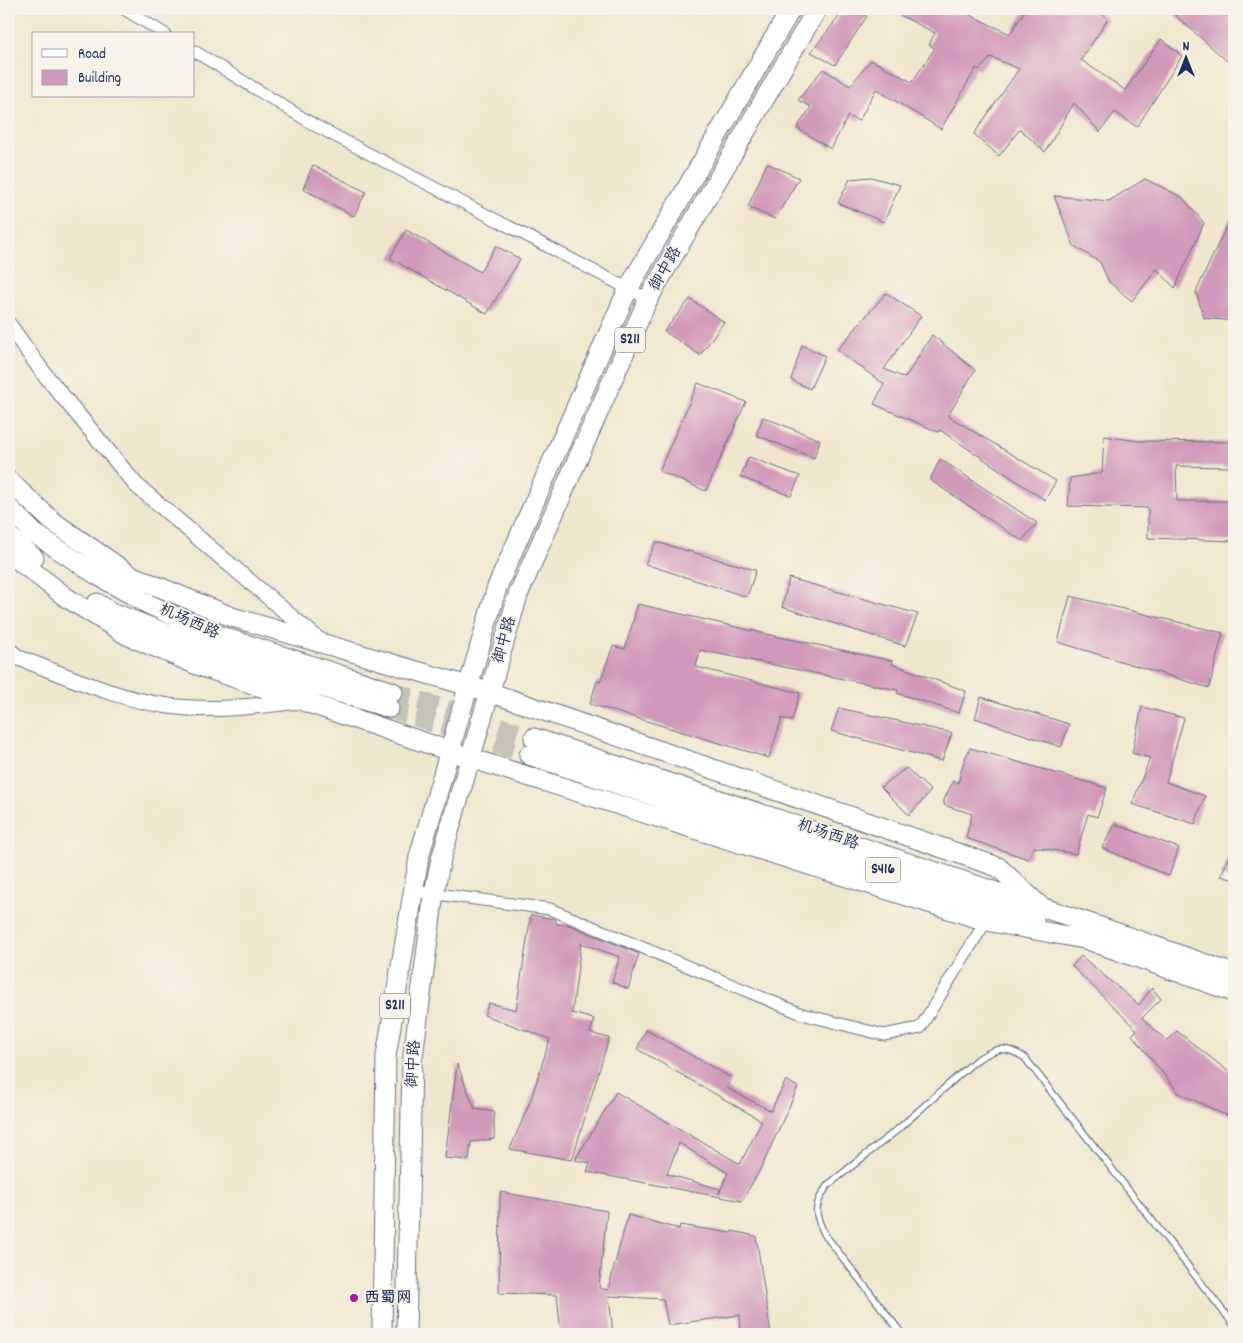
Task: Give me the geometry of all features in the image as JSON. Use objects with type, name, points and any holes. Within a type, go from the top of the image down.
[{"type":"main road","name":"御中路","points":[[382,1334],[386,1056],[414,892],[418,856],[497,587],[628,289],[791,9]]},
{"type":"main road","name":"御中路","points":[[406,1334],[412,1064],[434,893],[441,860],[518,595],[648,299],[817,9]]},
{"type":"main road","points":[[9,481],[52,521],[130,575],[232,617],[469,685],[998,868],[1041,906]]},
{"type":"main road","name":"机场西路","points":[[9,508],[34,533],[97,575],[148,604],[214,634],[391,700],[237,661],[109,611],[46,569],[9,536]]},
{"type":"main road","points":[[9,553],[67,598],[127,635],[197,665],[470,758],[986,921],[1084,938]]},
{"type":"main road","name":"机场西路","points":[[1084,938],[532,746],[1041,906],[1234,974]]},
{"type":"main road","name":"S416","points":[[1084,938],[1234,992]]},
{"type":"street","points":[[124,9],[162,32]]},
{"type":"street","points":[[195,52],[316,126],[648,299]]},
{"type":"street","points":[[9,325],[45,375],[136,485],[324,644]]},
{"type":"street","points":[[9,650],[19,658],[115,694],[168,706],[207,708],[248,707],[301,700]]},
{"type":"street","points":[[414,892],[550,909],[802,1014],[884,1035],[920,1028],[986,921]]},
{"type":"lane","points":[[902,1334],[825,1236],[817,1221],[816,1208],[819,1196],[828,1185],[897,1130],[975,1061],[988,1053],[1000,1049],[1011,1049],[1025,1058],[1234,1325]]},
{"type":"building","points":[[845,9],[854,9],[867,16],[835,65],[811,52]]},
{"type":"building","points":[[888,9],[957,9],[1010,34],[1026,9],[1096,9],[1108,19],[1081,60],[1125,90],[1161,39],[1182,56],[1137,127],[1115,112],[1100,132],[1074,103],[1045,152],[1020,129],[999,156],[974,134],[1019,69],[991,57],[979,70],[976,68],[941,129],[876,89],[859,121],[848,116],[831,149],[797,128],[811,107],[798,100],[823,69],[850,86],[871,60],[912,82],[935,48],[929,45],[935,33]]},
{"type":"building","points":[[1168,9],[1216,9],[1234,20],[1234,62],[1226,60]]},
{"type":"building","points":[[767,163],[799,178],[775,219],[748,207]]},
{"type":"building","points":[[313,165],[366,192],[354,216],[303,189]]},
{"type":"building","points":[[871,177],[900,185],[884,222],[838,203],[850,179]]},
{"type":"building","points":[[1145,179],[1182,197],[1204,223],[1175,288],[1157,269],[1132,301],[1109,282],[1100,262],[1074,246],[1054,196],[1109,201]]},
{"type":"building","points":[[1234,210],[1234,321],[1204,318],[1196,292]]},
{"type":"building","points":[[406,230],[480,272],[496,246],[520,259],[487,314],[390,258]]},
{"type":"building","points":[[886,293],[921,316],[884,369],[905,378],[932,335],[975,370],[948,416],[1056,481],[1045,500],[940,430],[938,432],[874,404],[884,384],[837,350]]},
{"type":"building","points":[[690,299],[724,322],[700,355],[664,331]]},
{"type":"building","points":[[802,345],[825,356],[810,389],[791,380]]},
{"type":"building","points":[[698,383],[746,402],[706,491],[659,471]]},
{"type":"building","points":[[763,417],[820,440],[814,458],[756,435]]},
{"type":"building","points":[[1104,436],[1138,441],[1234,442],[1234,467],[1176,466],[1177,501],[1234,501],[1234,541],[1148,538],[1148,508],[1068,506],[1070,478],[1102,473]]},
{"type":"building","points":[[749,457],[800,476],[791,496],[740,477]]},
{"type":"building","points":[[940,459],[1037,523],[1022,541],[930,480]]},
{"type":"building","points":[[656,542],[756,570],[747,597],[645,564]]},
{"type":"building","points":[[789,578],[918,614],[905,646],[782,607]]},
{"type":"building","points":[[1070,596],[1223,633],[1209,688],[1058,642]]},
{"type":"building","points":[[638,604],[893,661],[892,664],[966,691],[959,713],[897,693],[898,690],[700,650],[696,667],[800,693],[792,721],[782,718],[769,758],[590,704],[597,681],[600,682],[613,646],[625,649]]},
{"type":"building","points":[[981,697],[1069,724],[1061,747],[975,718]]},
{"type":"building","points":[[1142,707],[1184,718],[1166,782],[1205,796],[1195,824],[1132,804],[1150,758],[1132,753]]},
{"type":"building","points":[[839,708],[952,733],[942,761],[831,731]]},
{"type":"building","points":[[970,748],[1107,788],[1097,817],[1088,814],[1076,854],[1034,847],[1028,859],[966,838],[972,814],[944,805],[944,800],[953,781],[958,783]]},
{"type":"building","points":[[906,768],[931,791],[909,815],[881,787]]},
{"type":"building","points":[[1115,824],[1179,848],[1169,876],[1102,848]]},
{"type":"building","points":[[1234,845],[1234,880],[1221,876]]},
{"type":"building","points":[[531,915],[554,919],[556,924],[569,925],[639,954],[628,989],[612,982],[620,957],[581,943],[572,1013],[594,1019],[590,1033],[609,1038],[572,1160],[510,1149],[530,1102],[550,1039],[484,1015],[489,1003],[516,1010]]},
{"type":"building","points":[[1081,956],[1139,1005],[1152,988],[1161,999],[1142,1018],[1167,1041],[1177,1031],[1234,1076],[1234,1117],[1221,1113],[1179,1093],[1132,1035],[1137,1030],[1072,966]]},
{"type":"building","points":[[646,1030],[732,1078],[727,1088],[771,1111],[786,1080],[798,1087],[762,1166],[742,1201],[587,1172],[590,1163],[575,1160],[616,1092],[740,1164],[762,1121],[637,1049]],"holes":[[[679,1143],[728,1173],[719,1194],[720,1189],[667,1174]]]},
{"type":"building","points":[[457,1064],[475,1109],[494,1112],[494,1139],[471,1142],[469,1160],[445,1158]]},
{"type":"building","points":[[500,1192],[607,1211],[599,1288],[608,1290],[628,1215],[679,1229],[680,1225],[731,1233],[732,1231],[756,1236],[771,1334],[741,1334],[740,1315],[668,1325],[663,1299],[609,1296],[613,1334],[561,1334],[557,1295],[499,1293]]},
{"type":"tunnel","points":[[393,692],[534,738]]},
{"type":"tunnel","points":[[389,708],[529,755]]},
{"type":"place","name":"西蜀网","points":[[354,1298]]}]
